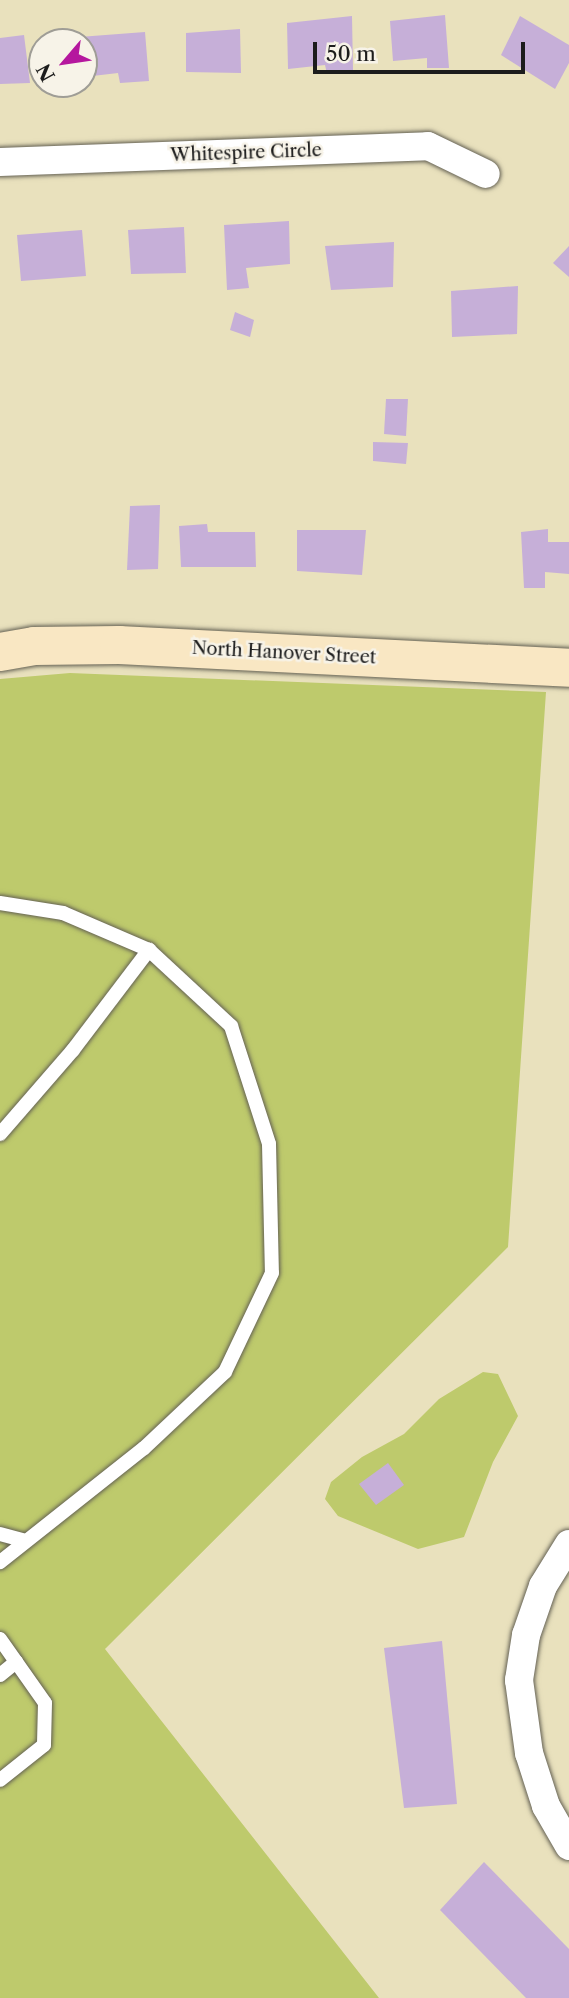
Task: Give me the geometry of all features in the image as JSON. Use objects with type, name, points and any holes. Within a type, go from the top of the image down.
[{"type":"street","name":"Whitespire Circle","points":[[0,162],[428,146],[486,174]]},
{"type":"street","name":"North Hanover Street","points":[[0,652],[34,646],[119,645],[569,667]]},
{"type":"street","points":[[569,1544],[543,1586],[526,1635],[519,1680],[529,1753],[546,1806],[569,1846]]},
{"type":"lane","points":[[0,903],[63,914],[149,950],[231,1026],[269,1144],[272,1273],[225,1372],[144,1448],[23,1541],[0,1562]]},
{"type":"lane","points":[[0,1134],[18,1119],[149,950]]},
{"type":"lane","points":[[0,1534],[23,1541]]},
{"type":"lane","points":[[0,1639],[45,1703],[44,1745],[0,1780]]},
{"type":"lane","points":[[0,1675],[16,1662]]},
{"type":"green space","points":[[70,673],[546,692],[508,1247],[105,1649],[379,1998],[0,1998],[0,679]]},
{"type":"green space","points":[[483,1372],[498,1374],[518,1416],[493,1462],[464,1537],[418,1549],[338,1516],[325,1499],[331,1482],[362,1457],[404,1434],[439,1399]]},
{"type":"building","points":[[445,15],[449,68],[427,68],[427,58],[393,61],[390,21]]},
{"type":"building","points":[[352,16],[353,70],[327,74],[325,65],[288,69],[287,23]]},
{"type":"building","points":[[520,16],[569,45],[569,63],[555,89],[501,55]]},
{"type":"building","points":[[240,29],[241,73],[186,72],[186,33]]},
{"type":"building","points":[[145,32],[149,81],[120,83],[118,73],[98,75],[98,36]]},
{"type":"building","points":[[24,35],[28,83],[0,84],[0,38]]},
{"type":"building","points":[[289,221],[290,264],[246,268],[249,288],[227,290],[224,225]]},
{"type":"building","points":[[184,227],[186,273],[131,274],[128,230]]},
{"type":"building","points":[[82,230],[86,276],[21,281],[17,235]]},
{"type":"building","points":[[394,242],[393,287],[331,290],[325,246]]},
{"type":"building","points":[[569,246],[569,277],[553,263]]},
{"type":"building","points":[[518,286],[517,334],[452,337],[451,291]]},
{"type":"building","points":[[235,312],[254,320],[250,337],[230,330]]},
{"type":"building","points":[[386,399],[408,399],[406,436],[384,434]]},
{"type":"building","points":[[373,442],[408,443],[406,464],[373,461]]},
{"type":"building","points":[[160,505],[158,569],[127,570],[130,506]]},
{"type":"building","points":[[207,524],[208,532],[255,532],[256,567],[181,567],[179,526]]},
{"type":"building","points":[[548,529],[548,542],[569,542],[569,574],[545,572],[545,588],[524,588],[521,532]]},
{"type":"building","points":[[297,530],[366,530],[362,575],[297,571]]},
{"type":"building","points":[[388,1463],[404,1485],[376,1505],[359,1484]]},
{"type":"building","points":[[442,1641],[457,1804],[404,1808],[384,1648]]},
{"type":"building","points":[[484,1862],[569,1949],[569,1998],[526,1998],[440,1910]]}]
